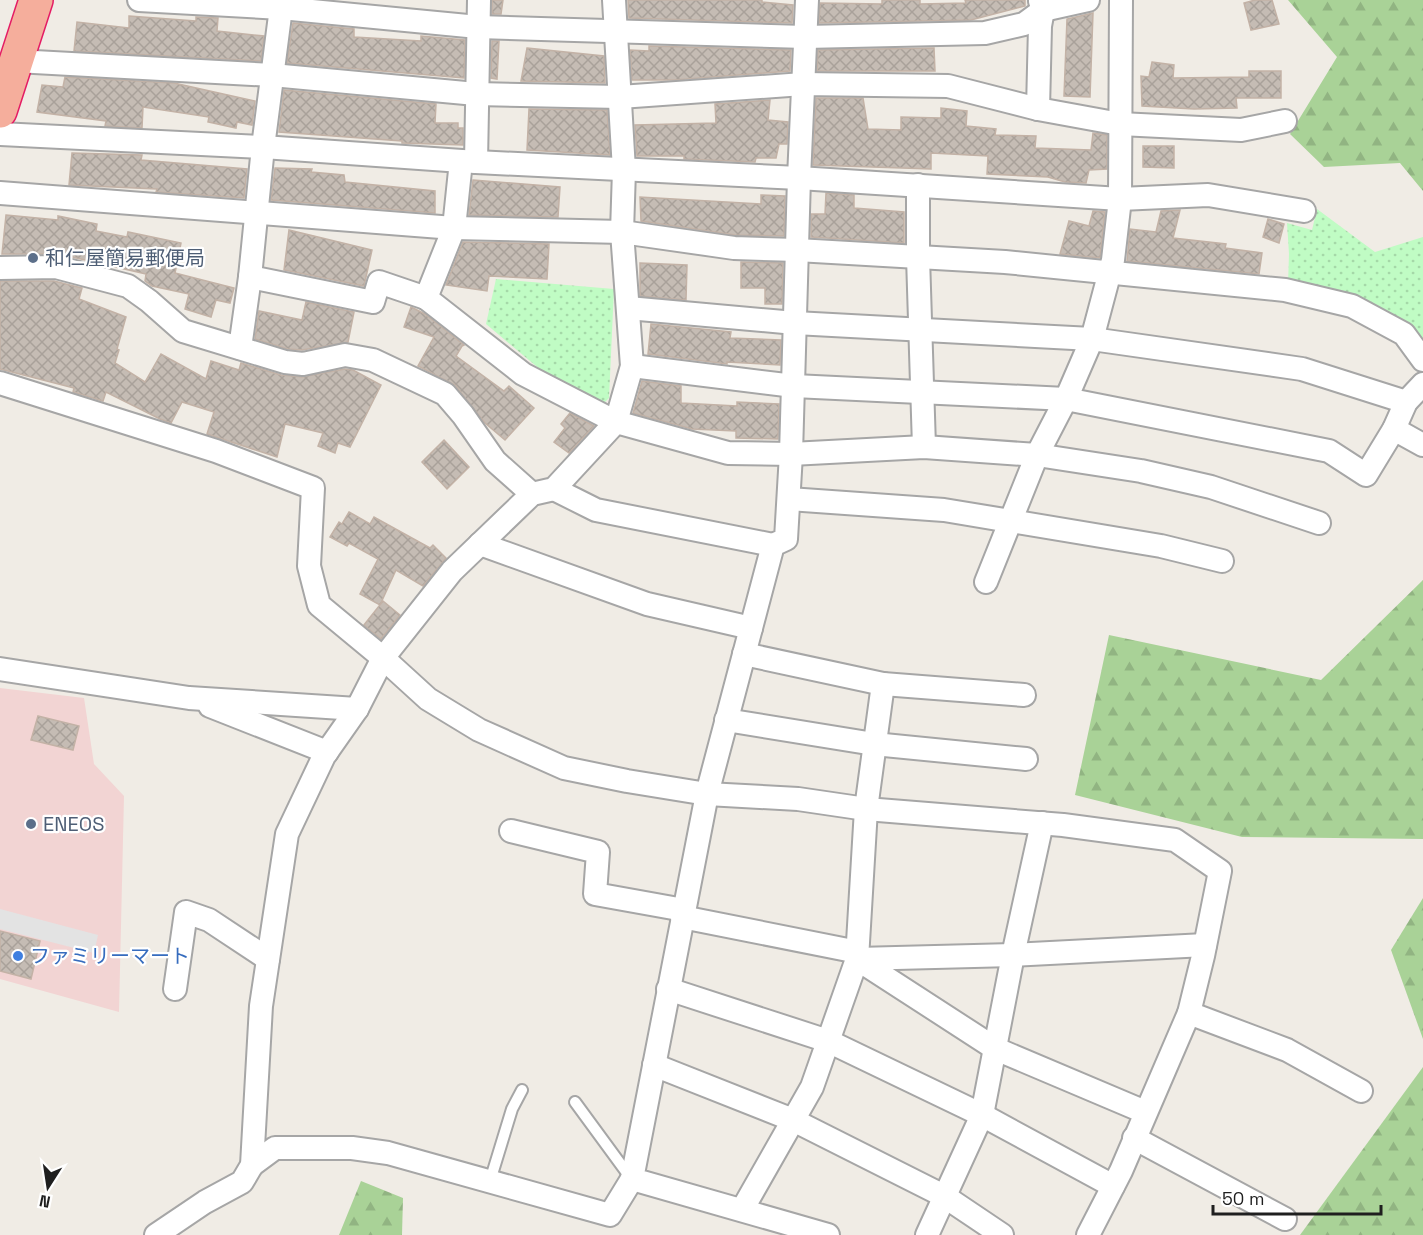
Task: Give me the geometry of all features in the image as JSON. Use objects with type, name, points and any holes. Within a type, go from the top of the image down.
[{"type":"highway","points":[[0,111],[36,0]]},
{"type":"street","points":[[139,0],[281,4],[478,27],[806,37],[985,33],[1024,24],[1041,5],[1088,0]]},
{"type":"street","points":[[426,298],[454,228],[469,162],[476,94],[479,0]]},
{"type":"street","points":[[252,1165],[261,1006],[287,834],[327,752],[357,709],[383,658],[452,571],[532,494],[554,489],[616,422],[632,366],[622,232],[624,170],[614,0]]},
{"type":"street","points":[[554,489],[596,510],[773,545],[786,539],[794,386],[799,178],[807,0]]},
{"type":"street","points":[[986,582],[1037,455],[1066,399],[1092,339],[1113,260],[1120,199],[1121,0]]},
{"type":"street","points":[[240,348],[281,4]]},
{"type":"street","points":[[1038,109],[1041,5]]},
{"type":"street","points":[[16,61],[272,75],[476,94],[620,97],[803,84],[948,86],[1038,109],[1120,124],[1240,130],[1285,121]]},
{"type":"street","points":[[0,134],[263,147],[469,162],[799,178],[1120,199],[1208,195],[1304,211]]},
{"type":"street","points":[[918,185],[924,447]]},
{"type":"street","points":[[0,193],[454,228],[622,232],[734,248],[1005,262],[1285,290],[1352,306],[1404,334],[1423,360]]},
{"type":"street","points":[[0,267],[57,267],[128,286],[183,331],[285,362],[303,364],[345,355],[373,360],[445,394],[463,415],[495,461],[532,494]]},
{"type":"street","points":[[250,277],[373,302],[379,282],[426,298],[523,374],[616,422],[728,453],[791,454],[924,447],[1037,455],[1141,471],[1211,487],[1319,524]]},
{"type":"street","points":[[628,308],[795,323],[1092,339],[1302,369],[1406,402]]},
{"type":"street","points":[[632,366],[794,386],[1066,399],[1329,451],[1366,475],[1394,429],[1406,402],[1423,384]]},
{"type":"street","points":[[0,383],[216,451],[313,489],[309,566],[319,605],[428,699],[479,730],[564,768],[627,782],[707,794],[798,799],[866,809],[1042,823],[1174,840],[1220,871],[1189,1013],[1113,1186],[1088,1235]]},
{"type":"street","points":[[1394,429],[1423,445]]},
{"type":"street","points":[[789,499],[944,510],[1161,546],[1222,561]]},
{"type":"street","points":[[480,544],[647,604],[751,628]]},
{"type":"street","points":[[156,1235],[205,1202],[242,1182],[252,1165],[275,1148],[352,1148],[388,1153],[490,1181],[607,1225],[632,1179],[707,794],[773,545]]},
{"type":"street","points":[[744,654],[883,684],[1024,695]]},
{"type":"street","points":[[0,669],[189,698],[357,709]]},
{"type":"street","points":[[742,1210],[812,1088],[857,956],[866,809],[883,684]]},
{"type":"street","points":[[189,698],[327,752]]},
{"type":"street","points":[[726,720],[874,744],[1026,759]]},
{"type":"street","points":[[927,1235],[982,1114],[1042,823]]},
{"type":"street","points":[[511,831],[598,852],[595,894],[857,956],[1013,955],[1205,945]]},
{"type":"street","points":[[176,989],[186,912],[209,920],[268,959]]},
{"type":"street","points":[[857,956],[996,1048],[1145,1112]]},
{"type":"street","points":[[668,989],[828,1041],[982,1114],[1113,1186]]},
{"type":"street","points":[[1189,1013],[1287,1050],[1361,1091]]},
{"type":"street","points":[[654,1065],[793,1120],[944,1196],[1002,1235]]},
{"type":"street","points":[[1134,1138],[1285,1219]]},
{"type":"street","points":[[632,1179],[828,1235]]},
{"type":"lane","points":[[490,1181],[512,1109],[522,1090]]},
{"type":"lane","points":[[575,1102],[632,1179]]},
{"type":"shaded area","points":[[0,688],[84,698],[94,764],[124,796],[119,1012],[0,979]]},
{"type":"shaded area","points":[[0,909],[98,935],[94,953],[0,929]]},
{"type":"green space","points":[[1288,0],[1423,0],[1423,191],[1400,163],[1324,167],[1290,134],[1337,57]]},
{"type":"green space","points":[[1317,209],[1375,252],[1423,237],[1423,345],[1288,285],[1287,223],[1312,230]]},
{"type":"green space","points":[[496,279],[614,289],[609,398],[601,406],[542,371],[486,324]]},
{"type":"green space","points":[[1423,580],[1423,839],[1242,837],[1075,795],[1109,635],[1321,680]]},
{"type":"green space","points":[[1423,898],[1423,1039],[1391,950]]},
{"type":"green space","points":[[1423,1067],[1423,1235],[1300,1235]]},
{"type":"green space","points":[[361,1181],[403,1198],[402,1235],[339,1235]]},
{"type":"building","points":[[492,0],[503,0],[501,14],[492,14]]},
{"type":"building","points":[[628,0],[762,0],[762,2],[793,5],[792,23],[629,18]]},
{"type":"building","points":[[882,0],[920,0],[920,4],[966,3],[965,0],[1025,0],[1025,6],[971,20],[819,23],[820,3],[882,4]]},
{"type":"building","points":[[1255,0],[1272,0],[1279,24],[1251,30],[1244,3]]},
{"type":"building","points":[[1093,13],[1090,97],[1064,96],[1067,19]]},
{"type":"building","points":[[129,16],[196,21],[196,17],[218,18],[217,31],[264,36],[261,61],[74,51],[77,22],[129,28]]},
{"type":"building","points":[[293,23],[354,29],[354,37],[421,41],[421,36],[465,40],[464,78],[287,63]]},
{"type":"building","points":[[492,41],[499,41],[497,79],[491,78]]},
{"type":"building","points":[[649,46],[791,50],[790,71],[674,80],[632,80],[630,50],[649,51]]},
{"type":"building","points":[[527,48],[604,56],[605,83],[521,81]]},
{"type":"building","points":[[934,48],[935,71],[817,71],[818,50]]},
{"type":"building","points":[[1152,62],[1174,65],[1173,78],[1249,77],[1249,71],[1281,71],[1281,98],[1236,98],[1237,108],[1194,109],[1142,106],[1141,76],[1149,77]]},
{"type":"building","points":[[65,77],[174,83],[255,101],[252,125],[237,122],[236,128],[208,122],[209,117],[143,107],[142,128],[105,126],[106,121],[37,112],[42,85],[63,87]]},
{"type":"building","points":[[284,90],[436,104],[435,123],[458,123],[458,128],[463,128],[463,145],[402,143],[402,141],[279,132]]},
{"type":"building","points":[[816,98],[863,98],[868,129],[901,130],[901,117],[941,118],[941,108],[967,111],[966,126],[996,129],[995,135],[1036,136],[1035,148],[1091,150],[1093,133],[1107,135],[1107,169],[1089,170],[1086,183],[1065,182],[1048,177],[987,174],[988,156],[931,153],[931,169],[813,165]]},
{"type":"building","points":[[770,100],[768,120],[788,122],[787,144],[779,144],[776,158],[756,158],[755,162],[684,159],[684,156],[637,156],[635,125],[716,123],[715,104]]},
{"type":"building","points":[[529,109],[607,110],[610,155],[527,150]]},
{"type":"building","points":[[1143,146],[1174,146],[1174,168],[1143,167]]},
{"type":"building","points":[[72,153],[142,155],[141,160],[247,169],[244,198],[156,192],[157,189],[69,185]]},
{"type":"building","points":[[275,168],[312,169],[311,172],[344,175],[345,182],[435,191],[435,213],[271,200]]},
{"type":"building","points":[[473,180],[560,187],[558,217],[469,215]]},
{"type":"building","points":[[826,193],[854,195],[854,208],[904,212],[904,243],[811,237],[811,214],[825,214]]},
{"type":"building","points":[[761,195],[785,196],[784,236],[735,235],[641,221],[640,197],[761,204]]},
{"type":"building","points":[[1180,210],[1173,238],[1226,244],[1225,248],[1262,253],[1259,274],[1127,261],[1130,229],[1156,232],[1161,211]]},
{"type":"building","points":[[1093,211],[1105,212],[1100,258],[1060,254],[1069,221],[1089,226]]},
{"type":"building","points":[[6,215],[58,220],[58,216],[97,224],[96,231],[127,237],[128,232],[181,243],[175,273],[234,288],[230,303],[216,300],[211,317],[185,309],[189,294],[152,286],[145,281],[146,274],[59,254],[2,254]]},
{"type":"building","points":[[1268,219],[1284,224],[1279,243],[1263,237]]},
{"type":"building","points":[[289,230],[372,250],[364,286],[284,270]]},
{"type":"building","points":[[463,242],[549,244],[547,279],[489,276],[487,291],[446,285]]},
{"type":"building","points":[[741,262],[783,263],[782,304],[765,304],[765,288],[741,288]]},
{"type":"building","points":[[640,263],[687,265],[686,300],[640,296]]},
{"type":"building","points":[[0,281],[54,281],[82,288],[79,299],[126,317],[115,363],[145,382],[161,354],[206,379],[211,361],[239,370],[241,363],[281,375],[302,377],[345,369],[353,370],[381,385],[350,447],[338,443],[335,453],[318,446],[323,433],[285,424],[277,457],[207,434],[214,412],[182,402],[171,423],[106,392],[103,401],[73,392],[74,388],[0,369]]},
{"type":"building","points":[[306,302],[354,312],[348,342],[302,350],[288,349],[255,339],[259,311],[302,320]]},
{"type":"building","points":[[411,307],[425,314],[464,345],[456,356],[504,391],[509,386],[534,408],[505,440],[485,423],[455,385],[418,366],[434,337],[404,327]]},
{"type":"building","points":[[651,324],[731,332],[730,338],[781,340],[780,365],[727,362],[727,364],[648,354]]},
{"type":"building","points":[[642,381],[681,386],[681,403],[737,406],[737,402],[779,404],[778,439],[736,438],[736,431],[692,429],[633,413]]},
{"type":"building","points":[[570,413],[594,426],[569,453],[554,442],[565,428],[561,424]]},
{"type":"building","points":[[444,440],[469,467],[447,489],[422,462]]},
{"type":"building","points":[[349,512],[370,524],[374,517],[430,548],[433,545],[446,558],[423,586],[396,570],[380,605],[360,594],[378,559],[349,543],[347,546],[330,537],[339,522],[342,524]]},
{"type":"building","points":[[383,601],[400,615],[381,639],[364,625]]},
{"type":"building","points":[[38,716],[79,726],[73,750],[31,740]]},
{"type":"building","name":"ファミリーマート","points":[[0,931],[40,941],[31,979],[0,971]]},
{"type":"place","name":"和仁屋簡易郵便局","points":[[33,258]]},
{"type":"place","name":"ENEOS","points":[[31,824]]},
{"type":"place","name":"ファミリーマート","points":[[18,956]]}]
